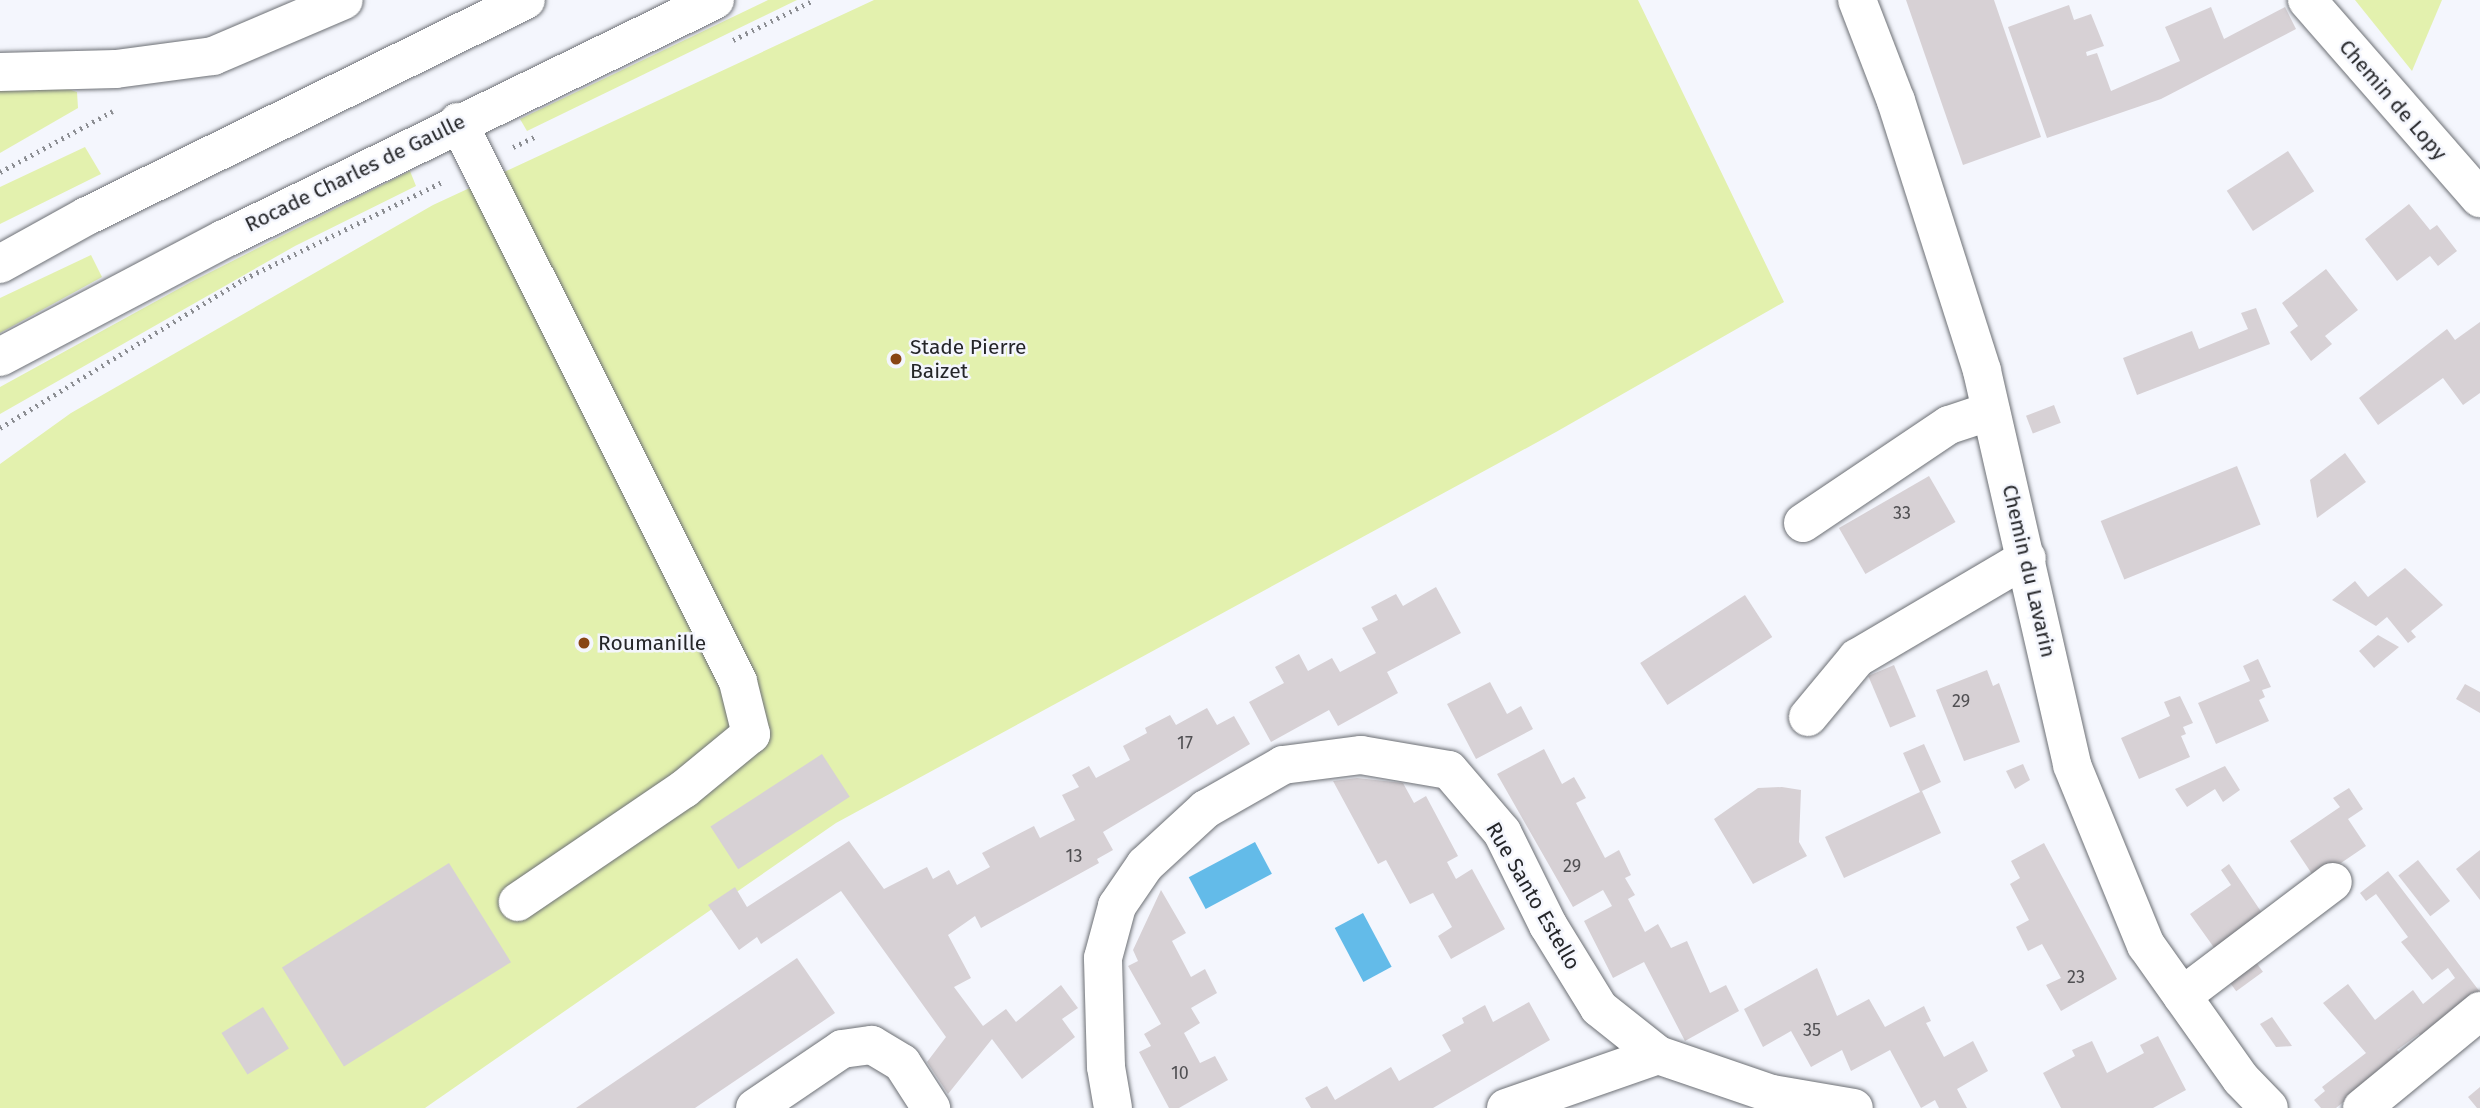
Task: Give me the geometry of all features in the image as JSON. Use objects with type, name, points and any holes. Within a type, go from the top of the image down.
[{"type":"street","points":[[0,72],[116,69],[213,56],[344,0]]},
{"type":"street","points":[[0,264],[87,216],[526,0]]},
{"type":"street","name":"Rocade Charles de Gaulle","points":[[0,357],[458,122],[715,0]]},
{"type":"street","name":"Chemin du Lavarin","points":[[1857,0],[1896,101],[1991,411],[2027,558],[2072,765],[2146,945],[2241,1079],[2269,1108]]},
{"type":"street","name":"Chemin de Lopy","points":[[2307,0],[2480,198]]},
{"type":"street","points":[[458,122],[738,682],[751,734],[684,789],[518,902]]},
{"type":"street","points":[[1803,523],[1949,425],[1991,411]]},
{"type":"street","points":[[1808,717],[1857,658],[2027,558]]},
{"type":"street","name":"Rue Santo Estello","points":[[1113,1108],[1106,1067],[1103,958],[1117,906],[1145,865],[1206,809],[1283,765],[1361,755],[1449,770],[1502,832],[1548,925],[1599,1008],[1658,1055],[1768,1101],[1854,1108]]},
{"type":"street","points":[[2182,996],[2333,881]]},
{"type":"street","points":[[2362,1108],[2480,1011]]},
{"type":"street","points":[[755,1108],[842,1049],[872,1045],[902,1063],[931,1108]]},
{"type":"street","points":[[1506,1108],[1658,1055]]},
{"type":"path","points":[[0,172],[122,106]]},
{"type":"path","points":[[0,428],[127,348]]},
{"type":"green space","points":[[768,0],[797,0],[527,131],[520,119]]},
{"type":"green space","name":"Roumanille","points":[[874,0],[1638,0],[1784,302],[1556,432],[836,823],[425,1108],[0,1108],[0,464],[71,413],[433,205]]},
{"type":"green space","points":[[2355,0],[2442,0],[2412,71]]},
{"type":"green space","points":[[0,84],[53,84],[77,92],[78,108],[0,153]]},
{"type":"green space","points":[[85,147],[101,174],[0,224],[0,187]]},
{"type":"green space","points":[[410,171],[416,186],[295,246],[0,414],[0,387],[191,282]]},
{"type":"green space","points":[[91,255],[102,277],[0,333],[0,298]]},
{"type":"water","points":[[1255,842],[1272,874],[1206,909],[1189,877]]},
{"type":"water","points":[[1363,913],[1392,967],[1363,982],[1335,928]]},
{"type":"building","points":[[1906,0],[1994,0],[2041,137],[1963,165]]},
{"type":"building","points":[[2069,5],[2074,20],[2091,14],[2104,46],[2086,52],[2087,56],[2097,53],[2111,91],[2180,61],[2165,27],[2211,7],[2224,39],[2285,7],[2296,29],[2161,99],[2047,138],[2008,27]]},
{"type":"building","points":[[2288,151],[2314,191],[2253,231],[2227,191]]},
{"type":"building","points":[[2409,204],[2430,230],[2437,225],[2457,251],[2438,266],[2430,256],[2397,281],[2365,239]]},
{"type":"building","points":[[2326,269],[2358,310],[2325,336],[2332,344],[2311,361],[2290,332],[2298,326],[2282,303]]},
{"type":"building","points":[[2256,308],[2270,344],[2137,395],[2123,358],[2192,331],[2199,349],[2248,329],[2241,313]]},
{"type":"building","points":[[2480,322],[2480,393],[2463,405],[2443,378],[2378,425],[2359,398],[2447,329],[2455,340]]},
{"type":"building","points":[[2054,405],[2061,423],[2033,433],[2026,416]]},
{"type":"building","points":[[2345,453],[2366,482],[2317,518],[2310,480]]},
{"type":"building","points":[[2237,466],[2261,524],[2124,579],[2101,521]]},
{"type":"building","points":[[1929,476],[1956,522],[1865,574],[1839,528]]},
{"type":"building","points":[[2405,568],[2443,605],[2411,631],[2416,637],[2408,643],[2387,617],[2376,626],[2332,600],[2355,581],[2368,597]]},
{"type":"building","points":[[1436,587],[1461,633],[1387,672],[1398,693],[1338,726],[1329,710],[1271,742],[1249,702],[1284,683],[1275,667],[1299,654],[1308,671],[1332,658],[1340,672],[1376,653],[1362,628],[1378,620],[1371,607],[1396,594],[1403,606]]},
{"type":"building","points":[[1745,595],[1772,637],[1667,705],[1640,663]]},
{"type":"building","points":[[2378,635],[2399,647],[2374,668],[2359,651]]},
{"type":"building","points":[[2258,659],[2271,687],[2262,690],[2265,697],[2259,700],[2269,721],[2216,744],[2198,703],[2250,681],[2243,666]]},
{"type":"building","points":[[1894,665],[1916,717],[1890,727],[1868,676]]},
{"type":"building","points":[[1987,670],[1993,686],[1999,683],[2020,742],[1964,761],[1936,690]]},
{"type":"building","points":[[1490,682],[1507,714],[1521,706],[1533,729],[1476,759],[1447,704]]},
{"type":"building","points":[[2465,684],[2480,692],[2480,713],[2456,699]]},
{"type":"building","points":[[2180,696],[2193,723],[2183,727],[2186,734],[2181,736],[2190,757],[2139,779],[2121,738],[2170,716],[2164,702]]},
{"type":"building","points":[[1207,708],[1217,725],[1234,716],[1250,744],[1103,832],[1113,850],[1097,859],[1099,863],[981,928],[975,916],[948,935],[971,978],[954,987],[983,1026],[1006,1009],[1016,1022],[1061,985],[1078,1008],[1062,1019],[1075,1037],[1022,1079],[992,1039],[948,1094],[927,1062],[946,1037],[841,891],[761,944],[757,937],[739,950],[708,905],[735,887],[747,907],[849,841],[884,889],[927,867],[933,879],[949,870],[957,885],[990,867],[982,853],[1034,826],[1040,838],[1075,820],[1062,795],[1079,787],[1072,775],[1089,766],[1096,778],[1130,760],[1123,746],[1147,733],[1145,728],[1170,715],[1176,725]]},
{"type":"building","points":[[1924,744],[1941,782],[1922,791],[1941,833],[1844,878],[1825,837],[1920,792],[1903,753]]},
{"type":"building","points":[[1544,749],[1562,784],[1574,777],[1586,798],[1576,803],[1605,858],[1619,850],[1631,875],[1625,878],[1635,895],[1628,899],[1645,932],[1658,924],[1671,948],[1687,941],[1710,993],[1726,985],[1739,1011],[1685,1041],[1644,962],[1613,978],[1584,921],[1612,906],[1603,890],[1573,907],[1497,774]]},
{"type":"building","points":[[822,754],[850,797],[738,869],[710,826]]},
{"type":"building","points":[[2023,764],[2030,780],[2015,789],[2006,771]]},
{"type":"building","points":[[2225,766],[2240,790],[2223,802],[2215,789],[2187,807],[2175,789]]},
{"type":"building","points":[[1357,778],[1403,783],[1414,803],[1426,796],[1458,856],[1447,862],[1456,879],[1472,869],[1505,929],[1451,959],[1438,936],[1452,927],[1433,893],[1410,904],[1386,860],[1378,864],[1333,781]]},
{"type":"building","points":[[1782,787],[1801,790],[1799,842],[1807,856],[1753,884],[1714,819],[1758,788]]},
{"type":"building","points":[[2349,788],[2363,809],[2348,819],[2366,846],[2316,880],[2290,841],[2340,807],[2333,798]]},
{"type":"building","points":[[2044,843],[2117,979],[2061,1011],[2046,985],[2061,978],[2042,944],[2028,951],[2016,927],[2029,920],[2010,884],[2020,878],[2011,861]]},
{"type":"building","points":[[2480,850],[2480,900],[2456,869]]},
{"type":"building","points":[[2418,860],[2450,901],[2430,916],[2398,875]]},
{"type":"building","points":[[449,863],[511,962],[344,1067],[282,967]]},
{"type":"building","points":[[2229,864],[2264,916],[2215,949],[2190,914],[2231,885],[2221,870]]},
{"type":"building","points":[[2388,871],[2480,992],[2422,1038],[2419,1034],[2397,1050],[2402,1055],[2336,1108],[2321,1108],[2314,1100],[2325,1091],[2322,1087],[2366,1053],[2323,1003],[2348,984],[2375,1020],[2413,990],[2423,1004],[2455,978],[2448,968],[2432,980],[2401,942],[2408,937],[2376,894],[2366,901],[2360,893]]},
{"type":"building","points":[[1161,890],[1186,933],[1172,941],[1191,977],[1205,969],[1217,993],[1191,1008],[1200,1023],[1184,1033],[1200,1063],[1215,1056],[1228,1080],[1179,1108],[1169,1108],[1139,1052],[1151,1046],[1144,1034],[1161,1024],[1128,966],[1138,961],[1133,950]]},
{"type":"building","points":[[2250,954],[2263,972],[2236,991],[2223,973]]},
{"type":"building","points":[[797,958],[835,1013],[695,1108],[576,1108]]},
{"type":"building","points":[[1817,968],[1837,1016],[1869,999],[1885,1027],[1924,1006],[1931,1021],[1926,1023],[1944,1057],[1973,1041],[1988,1071],[1957,1089],[1967,1108],[1939,1108],[1935,1100],[1921,1108],[1890,1050],[1851,1071],[1842,1050],[1811,1067],[1791,1031],[1763,1047],[1744,1009]]},
{"type":"building","points":[[1529,1002],[1550,1040],[1433,1108],[1311,1108],[1305,1098],[1327,1086],[1335,1100],[1391,1067],[1399,1081],[1451,1051],[1442,1035],[1464,1023],[1462,1018],[1485,1005],[1493,1022]]},
{"type":"building","points":[[263,1007],[289,1049],[247,1075],[221,1033]]},
{"type":"building","points":[[2272,1017],[2292,1046],[2276,1047],[2260,1024]]},
{"type":"building","points":[[2158,1036],[2186,1090],[2153,1108],[2061,1108],[2043,1073],[2075,1056],[2072,1050],[2092,1041],[2107,1073],[2144,1053],[2140,1045]]},
{"type":"building","points":[[2480,1087],[2480,1108],[2477,1108],[2468,1097]]},
{"type":"place","name":"Stade Pierre Baizet","points":[[896,359]]},
{"type":"place","name":"Roumanille","points":[[584,643]]}]
